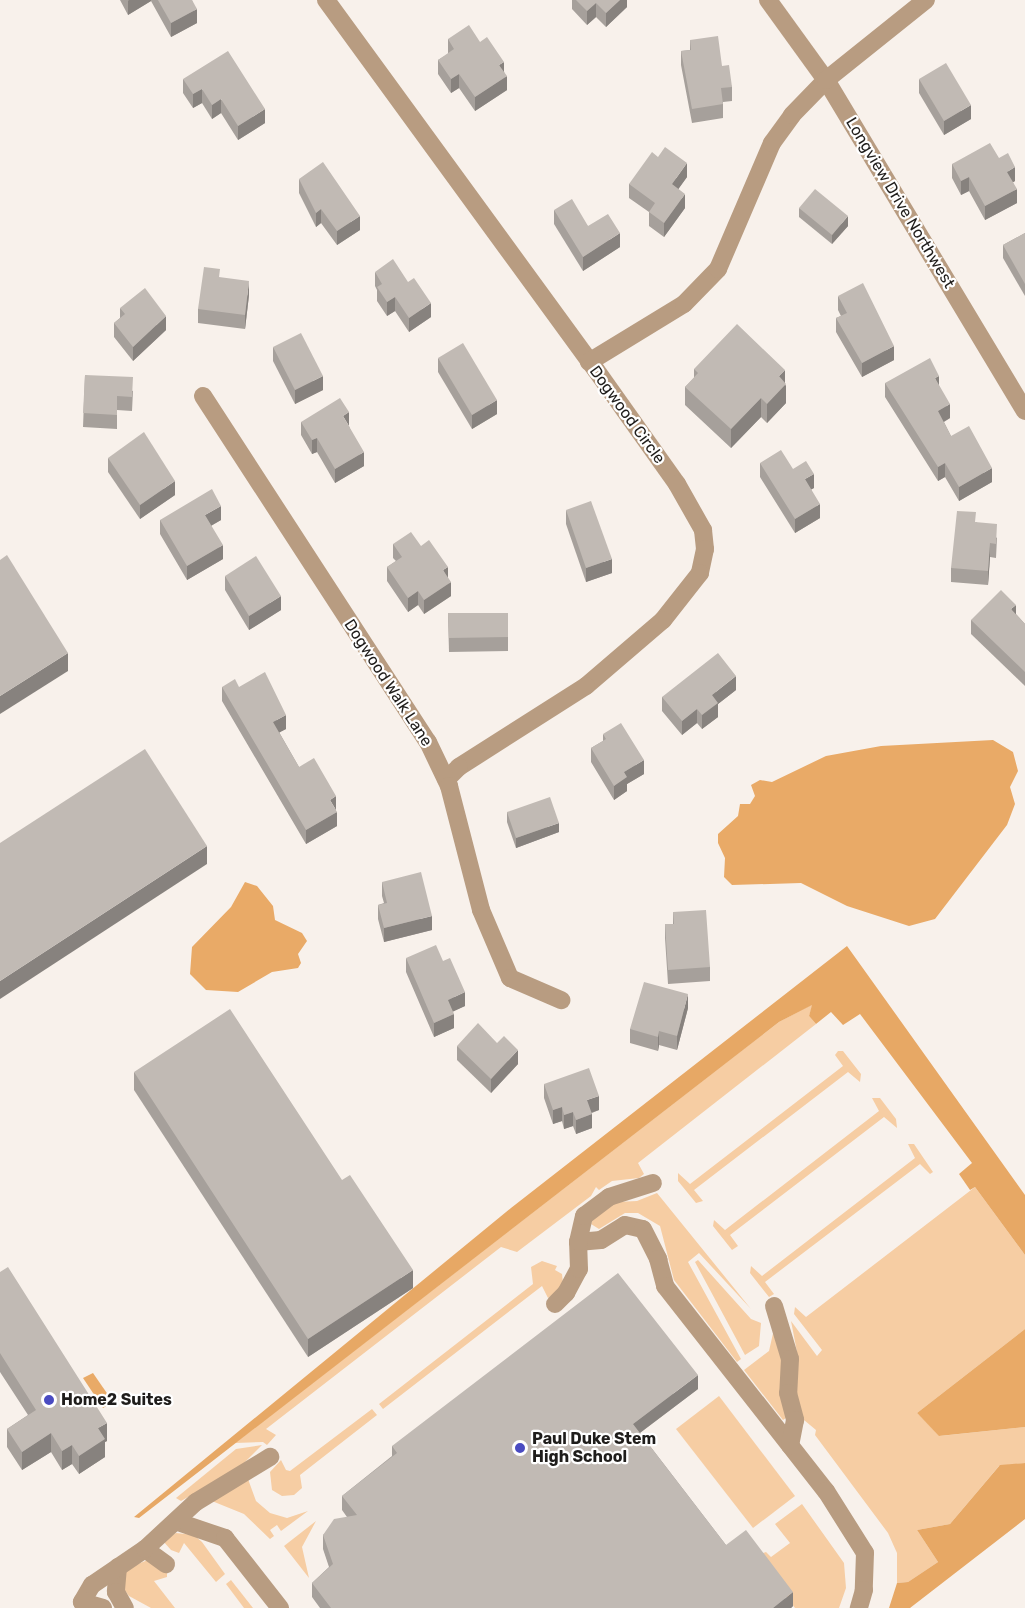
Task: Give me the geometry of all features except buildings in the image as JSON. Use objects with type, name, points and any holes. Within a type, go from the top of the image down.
[{"type":"street","name":"Dogwood Circle","points":[[326,0],[677,484],[703,530],[705,549],[700,573],[663,620],[586,686],[459,767],[446,780]]},
{"type":"street","name":"Longview Drive Northwest","points":[[768,0],[826,80],[1025,411]]},
{"type":"street","points":[[589,362],[684,304],[718,269],[772,143],[826,80],[926,0]]},
{"type":"street","name":"Dogwood Walk Lane","points":[[203,396],[428,742],[446,780],[481,910],[510,978],[561,1000]]},
{"type":"street","points":[[555,1304],[566,1293],[579,1269],[578,1242],[585,1216],[609,1197],[653,1183]]},
{"type":"street","points":[[578,1242],[601,1240],[625,1225],[643,1229],[658,1259],[665,1286],[826,1491],[865,1553],[864,1590],[859,1608]]},
{"type":"street","points":[[774,1306],[790,1359],[788,1393],[795,1420],[790,1446]]},
{"type":"street","points":[[103,1608],[78,1605],[92,1585],[145,1549],[178,1522],[196,1502],[270,1456]]},
{"type":"street","points":[[178,1522],[225,1538],[279,1608]]},
{"type":"street","points":[[145,1549],[166,1564]]},
{"type":"street","points":[[118,1567],[116,1592],[125,1608]]},
{"type":"shaded area","points":[[993,740],[1013,752],[1018,771],[1010,787],[1015,804],[1007,825],[935,919],[909,926],[847,906],[801,883],[732,885],[724,877],[725,858],[718,843],[718,834],[738,816],[740,804],[750,804],[755,796],[751,785],[760,780],[772,782],[826,756],[881,746]]},
{"type":"shaded area","points":[[245,882],[257,886],[273,906],[275,920],[302,933],[307,941],[298,954],[301,963],[298,968],[272,972],[238,992],[206,990],[190,974],[192,947],[231,907]]},
{"type":"shaded area","points":[[847,946],[1025,1195],[1025,1255],[975,1187],[970,1190],[959,1174],[972,1163],[860,1014],[843,1025],[831,1012],[816,1024],[809,1016],[812,1005],[779,1022],[139,1518],[134,1517],[511,1208]]},
{"type":"shaded area","points":[[813,1004],[809,1016],[816,1024],[638,1163],[644,1174],[639,1178],[612,1181],[599,1190],[596,1187],[591,1196],[517,1252],[501,1247],[266,1429],[276,1435],[267,1445],[263,1442],[235,1443],[779,1022]]},
{"type":"shaded area","points":[[838,1051],[843,1051],[861,1074],[860,1082],[848,1072],[694,1190],[703,1201],[696,1203],[678,1181],[678,1173],[690,1184],[843,1066],[835,1055]]},
{"type":"shaded area","points":[[872,1098],[880,1098],[896,1119],[897,1128],[884,1117],[730,1235],[738,1246],[732,1250],[713,1226],[714,1220],[725,1230],[879,1111]]},
{"type":"shaded area","points":[[908,1144],[914,1144],[933,1172],[930,1174],[920,1164],[765,1282],[774,1294],[769,1297],[750,1273],[751,1266],[762,1276],[915,1158]]},
{"type":"shaded area","points":[[975,1187],[1025,1255],[1025,1329],[917,1413],[940,1436],[1025,1427],[1025,1463],[999,1466],[950,1524],[917,1530],[938,1562],[908,1582],[897,1583],[897,1553],[888,1533],[815,1435],[816,1430],[804,1420],[799,1408],[795,1396],[797,1352],[791,1321],[817,1356],[822,1350],[794,1314],[795,1307],[806,1317]]},
{"type":"shaded area","points":[[657,1193],[751,1309],[699,1253],[688,1262],[741,1359],[737,1362],[674,1280],[660,1226],[638,1213],[625,1213],[599,1229],[591,1224],[593,1219],[617,1202],[637,1201]]},
{"type":"shaded area","points":[[698,1260],[751,1319],[761,1323],[759,1346],[745,1355],[695,1262]]},
{"type":"shaded area","points":[[542,1261],[557,1266],[555,1270],[562,1274],[563,1283],[558,1291],[548,1298],[542,1286],[383,1409],[379,1404],[533,1284],[531,1267]]},
{"type":"shaded area","points":[[774,1329],[780,1336],[786,1418],[783,1420],[744,1370],[769,1351]]},
{"type":"shaded area","points":[[1025,1329],[1025,1427],[939,1436],[917,1413]]},
{"type":"shaded area","points":[[93,1373],[113,1402],[103,1408],[83,1378]]},
{"type":"shaded area","points":[[719,1396],[795,1496],[753,1528],[676,1429]]},
{"type":"shaded area","points":[[372,1409],[377,1415],[300,1475],[302,1488],[294,1495],[282,1496],[272,1490],[270,1472],[281,1460],[286,1470],[290,1471]]},
{"type":"shaded area","points":[[262,1445],[239,1468],[181,1501],[176,1498],[236,1449]]},
{"type":"shaded area","points":[[1025,1463],[1025,1519],[910,1608],[889,1608],[897,1583],[908,1582],[938,1562],[917,1530],[950,1524],[1000,1465]]},
{"type":"shaded area","points":[[248,1479],[256,1501],[270,1513],[287,1518],[308,1511],[281,1531],[277,1525],[270,1530],[274,1536],[270,1539],[244,1514],[207,1499]]},
{"type":"shaded area","points":[[802,1504],[844,1563],[846,1588],[839,1608],[795,1608],[762,1565],[761,1554],[766,1552],[771,1557],[790,1543],[775,1524]]},
{"type":"shaded area","points":[[316,1521],[302,1547],[309,1578],[284,1546]]},
{"type":"shaded area","points":[[176,1533],[194,1535],[202,1542],[225,1574],[216,1582],[184,1543],[179,1553],[171,1550],[163,1541]]},
{"type":"shaded area","points":[[148,1560],[167,1573],[167,1577],[154,1581],[175,1608],[151,1608],[129,1596],[123,1588],[122,1578],[130,1567]]},
{"type":"shaded area","points":[[231,1580],[253,1608],[244,1608],[226,1584]]},
{"type":"place","name":"Home2 Suites","points":[[49,1400]]},
{"type":"place","name":"Paul Duke Stem High School","points":[[520,1448]]}]
